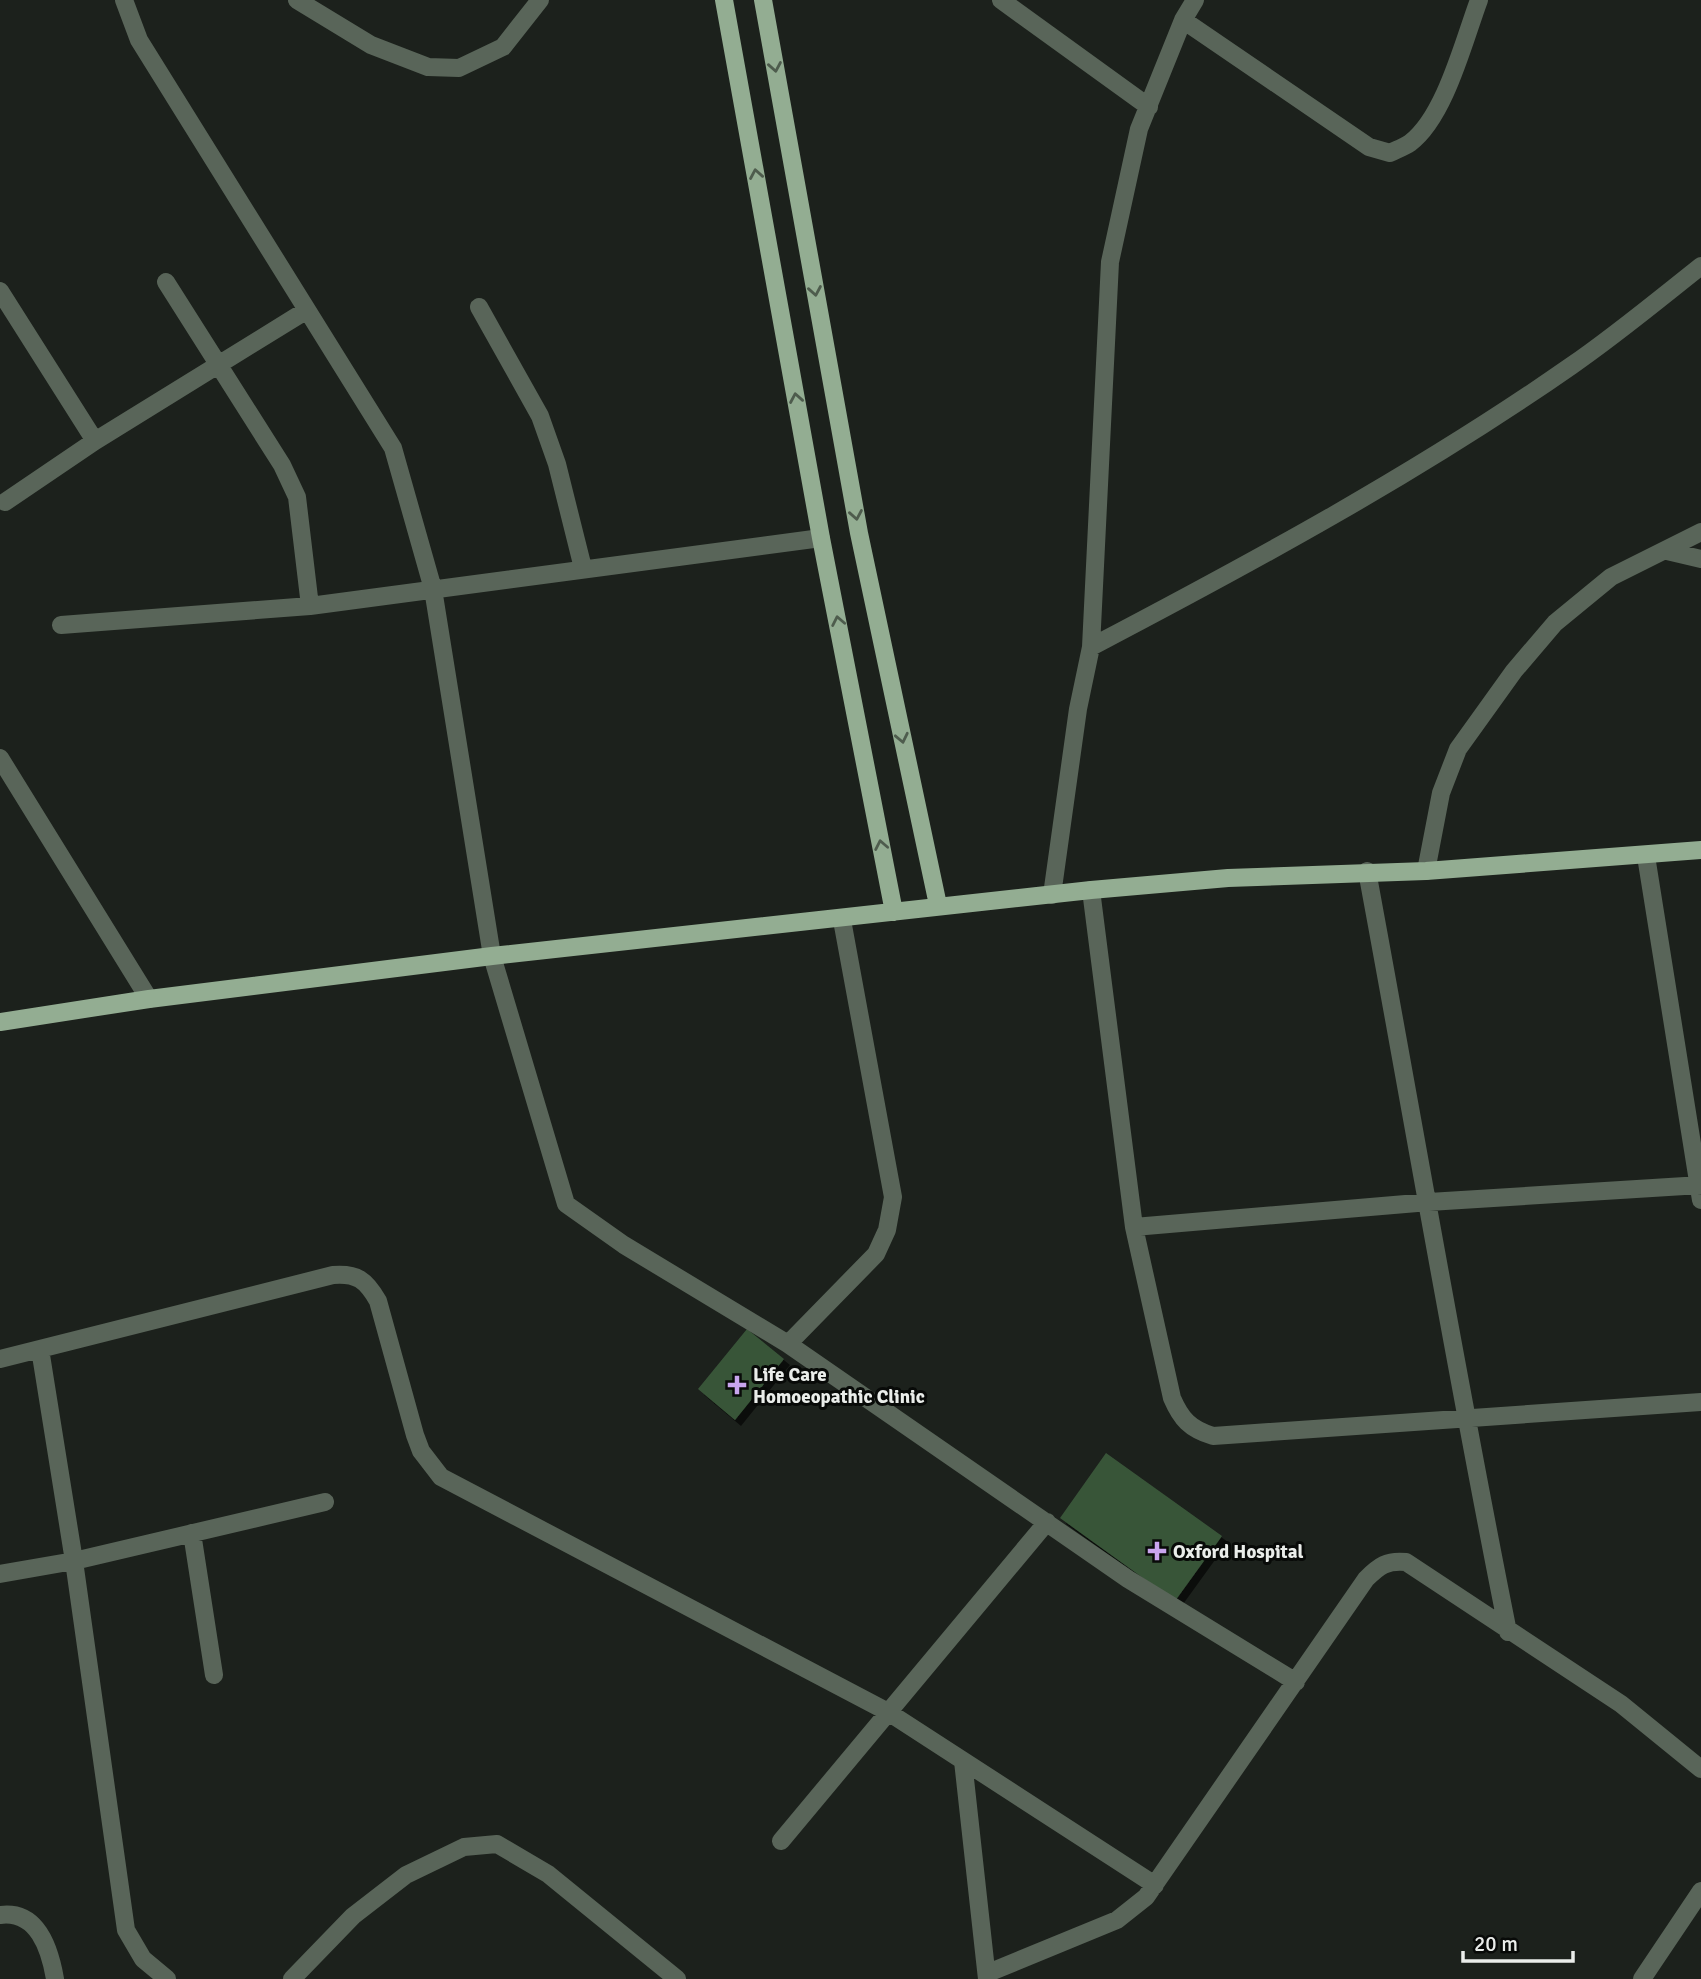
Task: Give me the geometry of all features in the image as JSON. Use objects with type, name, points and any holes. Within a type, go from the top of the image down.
[{"type":"main road","points":[[724,0],[821,538],[894,912]]},
{"type":"main road","points":[[763,0],[859,533],[938,905]]},
{"type":"main road","points":[[0,1022],[149,999],[492,956],[842,920],[938,905],[1228,878],[1426,871],[1701,850]]},
{"type":"street","points":[[124,0],[139,40],[393,448],[433,589],[492,956],[566,1205],[624,1245],[788,1343],[1128,1579],[1296,1682]]},
{"type":"street","points":[[297,0],[371,45],[428,67],[459,68],[503,47],[537,1]]},
{"type":"street","points":[[1001,0],[1149,107]]},
{"type":"street","points":[[1052,895],[1078,709],[1091,647],[1110,262],[1139,129],[1183,20],[1195,0]]},
{"type":"street","points":[[1183,20],[1369,146],[1390,153],[1410,144],[1427,124],[1444,92],[1479,0]]},
{"type":"street","points":[[1091,647],[1306,532],[1448,445],[1572,366],[1701,266]]},
{"type":"street","points":[[166,282],[282,465],[297,497],[310,606]]},
{"type":"street","points":[[0,291],[95,441]]},
{"type":"street","points":[[479,307],[540,416],[557,464],[583,568]]},
{"type":"street","points":[[5,502],[95,441],[307,310]]},
{"type":"street","points":[[1426,871],[1441,793],[1458,748],[1514,671],[1555,624],[1611,577],[1701,532]]},
{"type":"street","points":[[61,625],[310,606],[821,538]]},
{"type":"street","points":[[1667,551],[1701,559]]},
{"type":"street","points":[[0,758],[149,999]]},
{"type":"street","points":[[1134,1227],[1429,1202],[1700,1190],[1646,856]]},
{"type":"street","points":[[1367,871],[1429,1202],[1465,1419],[1508,1632]]},
{"type":"street","points":[[1091,890],[1134,1227],[1172,1398],[1180,1417],[1196,1431],[1213,1436],[1701,1402]]},
{"type":"street","points":[[788,1343],[876,1254],[887,1230],[893,1197],[842,920]]},
{"type":"street","points":[[0,1359],[333,1275],[351,1274],[367,1282],[378,1301],[415,1435],[421,1451],[441,1477],[888,1712],[1155,1885]]},
{"type":"street","points":[[40,1349],[74,1560],[126,1930],[143,1959],[167,1979]]},
{"type":"street","points":[[0,1574],[74,1560],[325,1502]]},
{"type":"street","points":[[781,1840],[1047,1522]]},
{"type":"street","points":[[192,1533],[214,1675]]},
{"type":"street","points":[[963,1761],[988,1976],[1117,1920],[1146,1897],[1366,1579],[1379,1566],[1394,1561],[1406,1562],[1508,1632],[1621,1704],[1701,1769]]},
{"type":"street","points":[[292,1979],[353,1916],[405,1875],[464,1847],[497,1844],[548,1874],[677,1979]]},
{"type":"street","points":[[1642,1979],[1701,1891]]},
{"type":"street","points":[[0,1915],[24,1919],[43,1934],[52,1959],[55,1979]]},
{"type":"building","points":[[747,1329],[784,1359],[735,1420],[698,1389]]},
{"type":"building","points":[[1106,1453],[1222,1536],[1175,1601],[1060,1518]]},
{"type":"place","name":"Life Care Homoeopathic Clinic","points":[[737,1385]]},
{"type":"place","name":"Oxford Hospital","points":[[1157,1551]]}]
